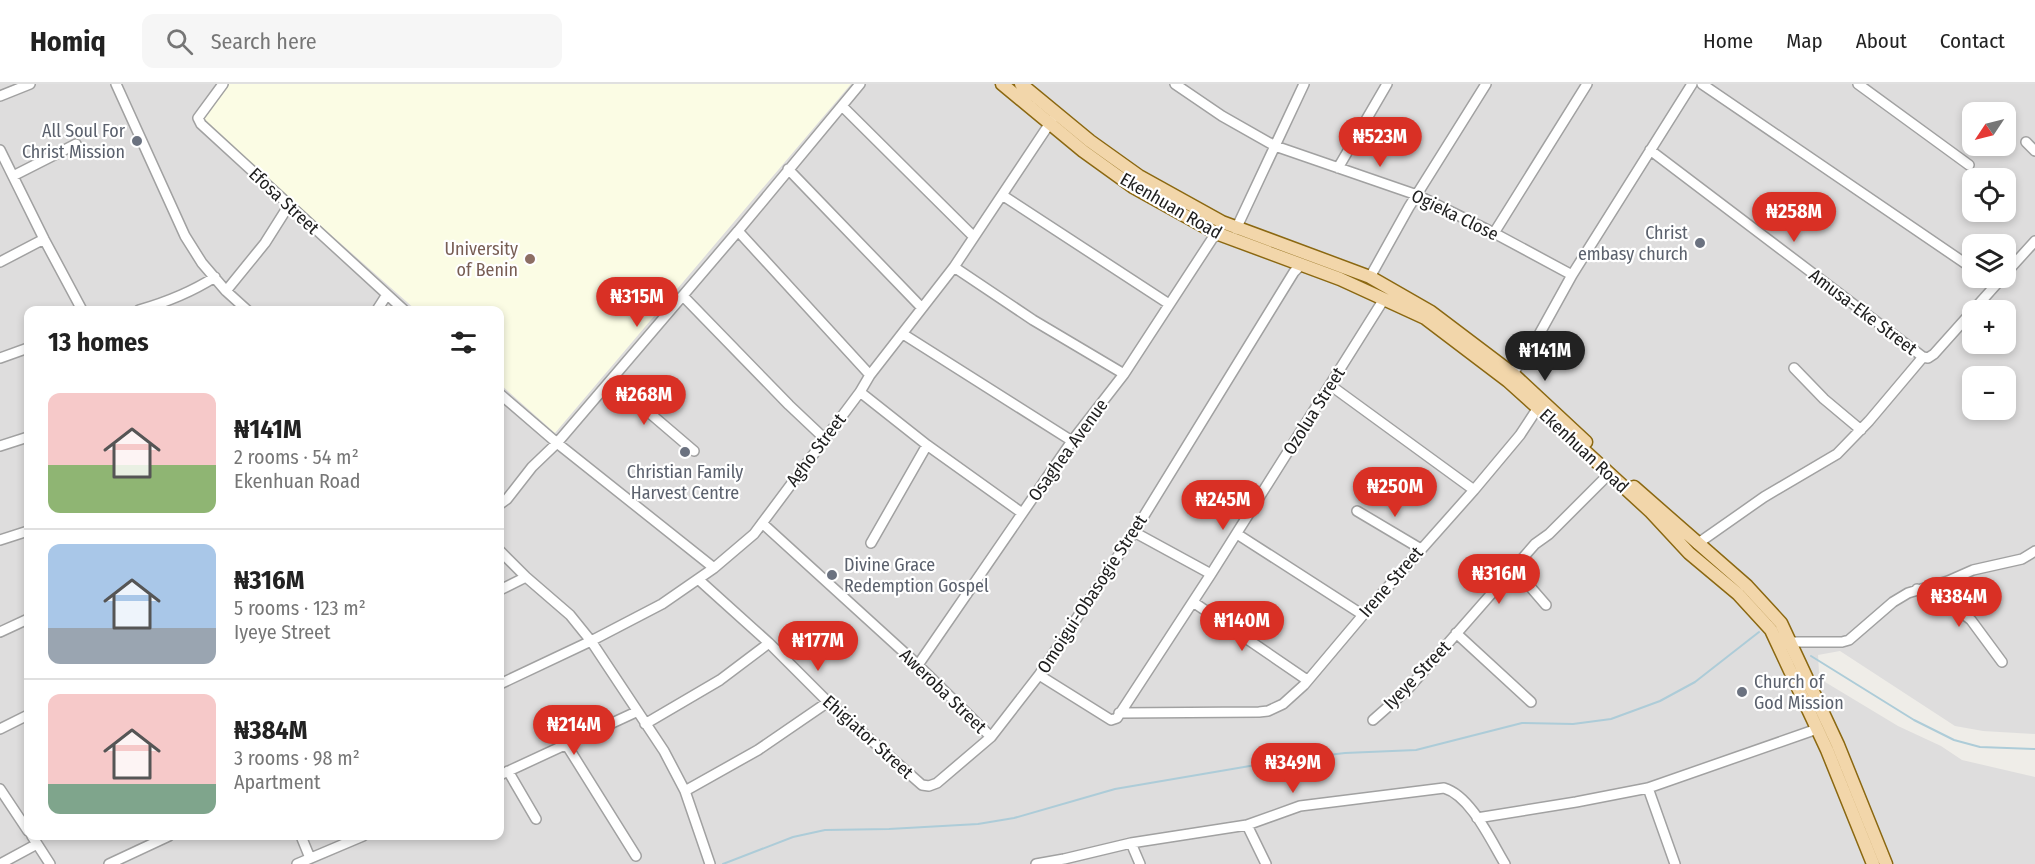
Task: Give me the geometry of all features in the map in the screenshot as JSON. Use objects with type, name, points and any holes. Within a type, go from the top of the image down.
[{"type":"main road","name":"Ekenhuan Road","points":[[1002,84],[1139,176],[1222,222],[1370,277],[1431,312],[1613,467],[1747,586],[1781,623],[1838,745],[1886,864]]},
{"type":"main road","name":"Ekenhuan Road","points":[[1021,84],[1053,119],[1133,187],[1216,233],[1364,289],[1425,318],[1511,378]]},
{"type":"main road","name":"Ekenhuan Road","points":[[1540,404],[1689,553],[1738,594],[1771,630],[1817,729],[1873,864]]},
{"type":"street","points":[[0,96],[30,84]]},
{"type":"street","points":[[116,84],[185,236],[202,262],[226,291],[243,306]]},
{"type":"street","name":"Efosa Street","points":[[223,84],[198,118],[201,124],[399,306]]},
{"type":"street","points":[[504,501],[683,296],[860,84]]},
{"type":"street","name":"Ogieka Close","points":[[1175,84],[1222,116],[1275,146],[1417,195],[1572,275]]},
{"type":"street","points":[[1236,229],[1304,84]]},
{"type":"street","points":[[1338,168],[1387,84]]},
{"type":"street","points":[[1494,233],[1587,84]]},
{"type":"street","points":[[1511,378],[1536,340],[1572,275],[1692,84]]},
{"type":"street","points":[[1702,84],[1962,261]]},
{"type":"street","points":[[1858,84],[1969,165]]},
{"type":"street","points":[[1370,277],[1484,85]]},
{"type":"street","points":[[842,106],[974,237]]},
{"type":"street","name":"Agho Street","points":[[504,682],[591,642],[662,604],[714,568],[754,534],[860,392],[870,375],[954,267],[1053,119]]},
{"type":"street","points":[[2026,142],[2035,151]]},
{"type":"street","points":[[13,176],[76,144]]},
{"type":"street","points":[[0,150],[80,306]]},
{"type":"street","name":"Amusa-Eke Street","points":[[1650,150],[1923,357],[1928,358],[1934,354],[1993,288]]},
{"type":"street","points":[[788,169],[922,308]]},
{"type":"street","points":[[1002,195],[1169,304]]},
{"type":"street","points":[[226,291],[265,243],[289,205]]},
{"type":"street","points":[[738,231],[870,375]]},
{"type":"street","name":"Osaghea Avenue","points":[[918,665],[1072,441],[1124,375],[1216,233]]},
{"type":"street","points":[[0,262],[44,239]]},
{"type":"street","points":[[2016,262],[2035,241]]},
{"type":"street","name":"Omoigui-Obasogie Street","points":[[937,783],[991,737],[1039,675],[1134,532],[1294,272],[1301,265]]},
{"type":"street","points":[[954,267],[1033,320],[1124,375]]},
{"type":"street","points":[[156,306],[188,294],[215,277]]},
{"type":"street","points":[[379,306],[386,296]]},
{"type":"street","points":[[683,296],[825,439]]},
{"type":"street","name":"Ozolua Street","points":[[1119,713],[1237,534],[1384,299]]},
{"type":"street","points":[[903,334],[1072,441]]},
{"type":"street","points":[[0,358],[24,349]]},
{"type":"street","points":[[1697,544],[1764,498],[1837,454],[1923,357]]},
{"type":"street","points":[[1794,368],[1824,399],[1860,430]]},
{"type":"street","points":[[610,380],[694,451]]},
{"type":"street","points":[[1330,385],[1474,490]]},
{"type":"street","points":[[860,392],[927,445],[1022,513]]},
{"type":"street","points":[[504,398],[556,443],[714,568]]},
{"type":"street","name":"Irene Street","points":[[1119,713],[1268,711],[1282,704],[1307,680],[1474,490],[1520,435],[1540,404]]},
{"type":"street","points":[[0,447],[24,438]]},
{"type":"street","points":[[871,543],[927,445]]},
{"type":"street","name":"Iyeye Street","points":[[1373,720],[1407,690],[1535,544],[1549,534],[1609,474]]},
{"type":"street","points":[[1356,511],[1420,549]]},
{"type":"street","name":"Aweroba Street","points":[[762,523],[918,665],[991,737]]},
{"type":"street","points":[[0,540],[24,532]]},
{"type":"street","points":[[1134,532],[1211,574]]},
{"type":"street","points":[[1237,534],[1363,615]]},
{"type":"street","points":[[1790,642],[1849,640],[1893,602],[1908,593],[1948,581],[1973,570],[2022,559],[2035,551]]},
{"type":"street","points":[[504,554],[525,577],[570,615],[591,642],[645,723],[685,791],[710,864]]},
{"type":"street","points":[[1514,568],[1546,605]]},
{"type":"street","points":[[504,588],[525,577]]},
{"type":"street","name":"Ehigiator Street","points":[[698,579],[769,643],[828,702],[922,785],[929,786],[937,783]]},
{"type":"street","points":[[1917,590],[1948,602],[1971,620],[2002,662]]},
{"type":"street","points":[[1193,602],[1307,680]]},
{"type":"street","points":[[0,632],[24,621]]},
{"type":"street","points":[[1456,633],[1531,702]]},
{"type":"street","points":[[645,723],[720,680],[769,643]]},
{"type":"street","points":[[1039,675],[1111,720],[1117,718],[1119,713]]},
{"type":"street","points":[[685,791],[758,750],[828,702]]},
{"type":"street","points":[[536,819],[504,773],[636,712]]},
{"type":"street","points":[[0,729],[24,717]]},
{"type":"street","points":[[1477,818],[1648,788],[1817,729]]},
{"type":"street","points":[[567,744],[636,856]]},
{"type":"street","points":[[1036,864],[1065,862],[1131,843],[1247,825],[1300,806],[1444,788],[1453,790],[1461,797],[1477,818],[1505,864]]},
{"type":"street","points":[[1648,788],[1675,864]]},
{"type":"street","points":[[0,789],[24,825]]},
{"type":"street","points":[[18,815],[24,812]]},
{"type":"street","points":[[1247,825],[1266,864]]},
{"type":"street","points":[[0,864],[34,840],[50,864]]},
{"type":"street","points":[[109,864],[160,840]]},
{"type":"street","points":[[303,840],[310,858]]},
{"type":"street","points":[[297,864],[353,840]]},
{"type":"street","points":[[1131,843],[1140,864]]},
{"type":"shaded area","points":[[0,84],[2035,84],[2035,734],[1983,731],[1955,726],[1840,651],[1818,655],[1819,672],[1825,682],[1898,726],[1941,746],[1962,760],[2035,777],[2035,864],[0,864]]},
{"type":"shaded area","name":"University of Benin","points":[[228,84],[851,84],[555,433],[504,388],[504,306],[411,306],[199,118]]},
{"type":"waterway","points":[[723,864],[793,837],[825,830],[978,824],[1014,818],[1115,789],[1285,760],[1345,753],[1416,750],[1522,723],[1573,724],[1611,719],[1660,701],[1695,682],[1759,632]]},
{"type":"waterway","points":[[1811,656],[1914,720],[1954,740],[1980,747],[2035,749]]},
{"type":"place","name":"All Soul For Christ Mission","points":[[137,141]]},
{"type":"place","name":"Christ embasy church","points":[[1700,243]]},
{"type":"place","name":"University of Benin","points":[[530,259]]},
{"type":"place","name":"Christian Family Harvest Centre","points":[[685,452]]},
{"type":"place","name":"Divine Grace Redemption Gospel","points":[[832,575]]},
{"type":"place","name":"Church of God Mission","points":[[1742,692]]}]
